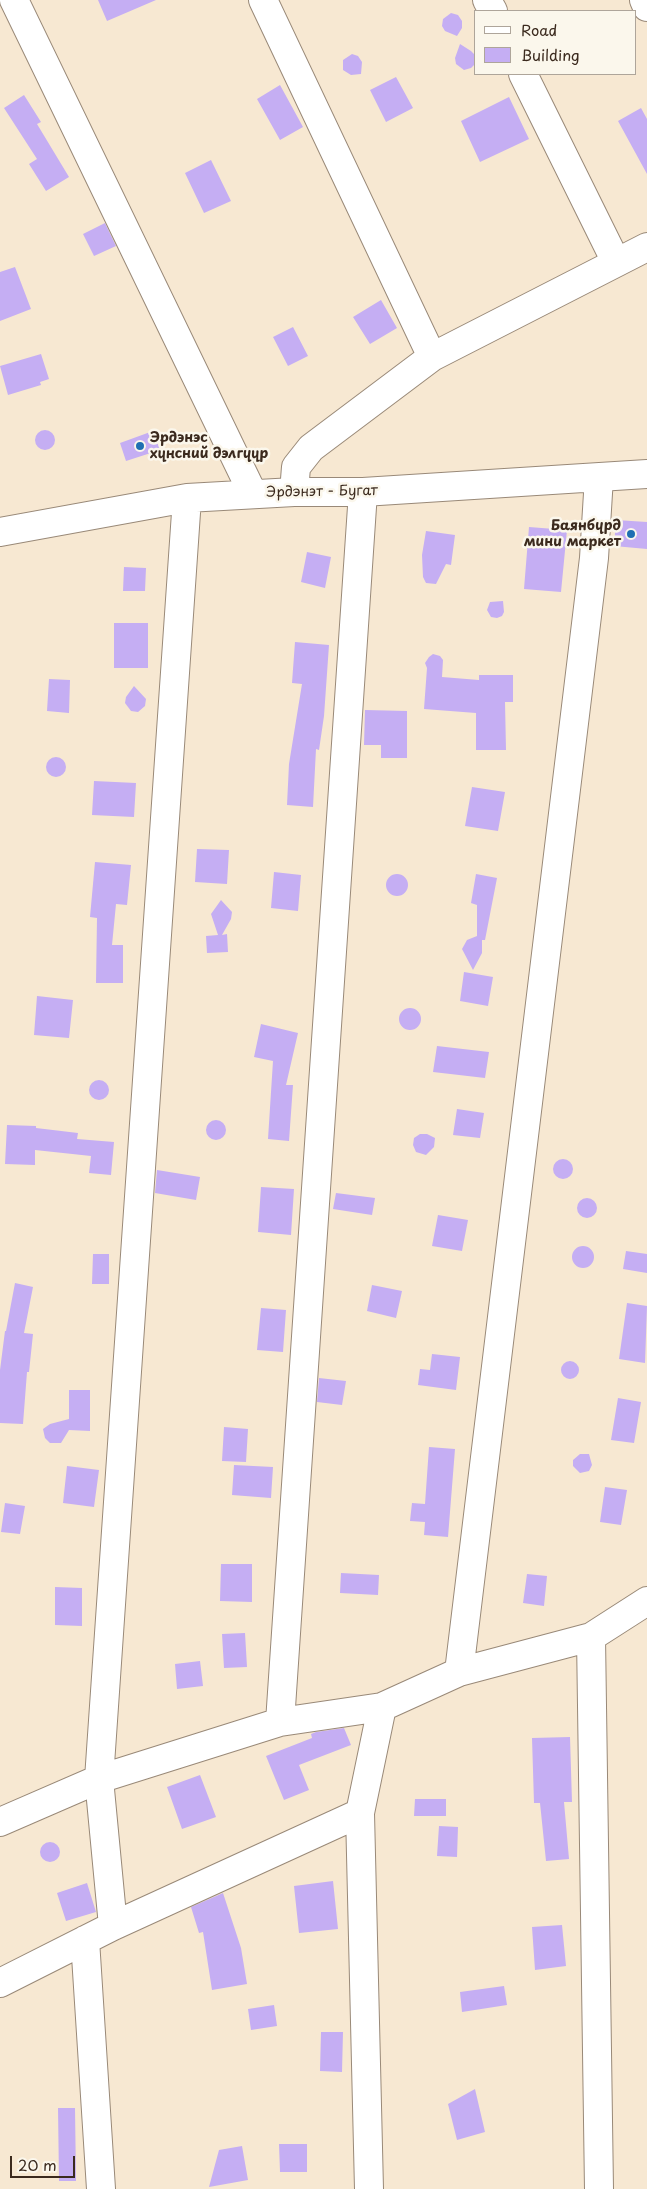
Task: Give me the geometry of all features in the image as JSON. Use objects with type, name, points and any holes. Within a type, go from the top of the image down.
[{"type":"street","points":[[14,0],[253,494]]},
{"type":"street","points":[[263,0],[432,357]]},
{"type":"street","points":[[644,0],[647,7]]},
{"type":"street","points":[[524,75],[616,262]]},
{"type":"street","points":[[294,492],[296,467],[311,448],[432,357],[647,247]]},
{"type":"street","name":"Эрдэнэт - Бугат","points":[[0,532],[187,498],[294,492],[363,492],[647,474]]},
{"type":"street","points":[[459,1672],[592,568],[599,477]]},
{"type":"street","points":[[280,1722],[363,492]]},
{"type":"street","points":[[113,1926],[99,1779],[187,498]]},
{"type":"street","points":[[0,1822],[99,1779],[280,1722],[382,1707],[459,1672],[591,1637],[647,1599]]},
{"type":"street","points":[[591,1637],[600,2189]]},
{"type":"street","points":[[369,2189],[360,1813],[382,1707]]},
{"type":"street","points":[[0,1983],[113,1926],[360,1813]]},
{"type":"street","points":[[85,1940],[101,2189]]},
{"type":"building","points":[[98,0],[156,0],[107,21]]},
{"type":"building","points":[[451,13],[458,15],[462,21],[462,28],[457,36],[445,31],[442,26],[443,19]]},
{"type":"building","points":[[460,44],[474,54],[474,65],[464,70],[456,64],[455,58]]},
{"type":"building","points":[[352,54],[358,56],[362,62],[361,74],[351,75],[343,70],[343,60]]},
{"type":"building","points":[[396,77],[413,108],[386,122],[370,90]]},
{"type":"building","points":[[280,85],[303,127],[280,140],[257,99]]},
{"type":"building","points":[[24,95],[41,122],[37,124],[69,177],[46,191],[29,164],[37,159],[4,108]]},
{"type":"building","points":[[509,97],[529,139],[480,162],[461,121]]},
{"type":"building","points":[[641,108],[647,119],[647,174],[618,121]]},
{"type":"building","points":[[211,160],[231,201],[204,213],[185,173]]},
{"type":"building","points":[[105,223],[116,246],[94,256],[83,234]]},
{"type":"building","points":[[15,267],[31,309],[0,321],[0,272]]},
{"type":"building","points":[[381,300],[397,328],[370,344],[353,317]]},
{"type":"building","points":[[293,327],[308,356],[288,366],[273,337]]},
{"type":"building","points":[[41,354],[49,379],[40,382],[41,385],[8,395],[0,366]]},
{"type":"building","points":[[45,430],[52,433],[55,440],[52,447],[45,450],[38,447],[35,440],[38,433]]},
{"type":"building","points":[[153,431],[160,450],[126,461],[120,443]]},
{"type":"building","name":"Баянбүрд мини маркет","points":[[616,520],[647,522],[647,549],[614,546]]},
{"type":"building","points":[[529,527],[567,530],[561,592],[524,589]]},
{"type":"building","points":[[426,531],[455,535],[451,565],[446,564],[436,584],[426,583],[423,577],[422,555]]},
{"type":"building","points":[[307,552],[331,557],[325,588],[301,582]]},
{"type":"building","points":[[124,567],[146,568],[145,591],[123,591]]},
{"type":"building","points":[[503,601],[504,612],[502,616],[497,618],[491,617],[487,610],[490,602]]},
{"type":"building","points":[[114,623],[148,623],[148,668],[114,668]]},
{"type":"building","points":[[295,642],[329,645],[324,716],[319,750],[316,749],[313,807],[287,805],[289,764],[302,684],[292,683]]},
{"type":"building","points":[[433,654],[440,656],[443,660],[442,677],[479,680],[479,675],[513,675],[513,702],[505,702],[506,750],[476,750],[476,713],[424,709],[427,668],[425,663]]},
{"type":"building","points":[[49,679],[70,680],[69,713],[47,711]]},
{"type":"building","points":[[134,686],[146,699],[145,706],[138,712],[131,711],[125,703],[126,697]]},
{"type":"building","points":[[365,710],[407,711],[407,758],[381,758],[381,745],[364,745]]},
{"type":"building","points":[[52,757],[60,757],[66,763],[66,771],[60,777],[52,777],[46,771],[46,763]]},
{"type":"building","points":[[94,781],[136,783],[134,817],[92,815]]},
{"type":"building","points":[[472,787],[505,792],[498,831],[465,826]]},
{"type":"building","points":[[197,849],[229,850],[227,884],[195,882]]},
{"type":"building","points":[[95,862],[131,865],[127,905],[116,904],[112,945],[123,945],[123,983],[96,983],[97,918],[90,917]]},
{"type":"building","points":[[274,872],[301,875],[298,911],[271,908]]},
{"type":"building","points":[[397,874],[405,877],[408,885],[405,893],[397,896],[389,893],[386,885],[389,877]]},
{"type":"building","points":[[476,874],[497,878],[485,940],[482,940],[482,953],[473,970],[462,949],[467,940],[477,936],[477,905],[471,903]]},
{"type":"building","points":[[221,900],[232,912],[231,919],[222,935],[227,934],[228,952],[207,953],[206,936],[218,935],[211,914]]},
{"type":"building","points":[[464,972],[493,977],[488,1006],[460,1001]]},
{"type":"building","points":[[37,996],[73,1000],[69,1038],[34,1035]]},
{"type":"building","points":[[410,1008],[418,1011],[421,1019],[418,1027],[410,1030],[402,1027],[399,1019],[402,1011]]},
{"type":"building","points":[[261,1024],[298,1033],[286,1085],[293,1085],[289,1141],[268,1139],[273,1061],[254,1057]]},
{"type":"building","points":[[437,1046],[489,1052],[485,1078],[433,1072]]},
{"type":"building","points":[[95,1080],[103,1080],[109,1086],[109,1094],[103,1100],[95,1100],[89,1094],[89,1086]]},
{"type":"building","points":[[457,1109],[484,1113],[480,1138],[453,1135]]},
{"type":"building","points":[[212,1120],[220,1120],[226,1126],[226,1134],[220,1140],[212,1140],[206,1134],[206,1126]]},
{"type":"building","points":[[7,1125],[36,1126],[36,1128],[78,1133],[77,1139],[114,1142],[111,1175],[89,1173],[91,1156],[35,1150],[35,1165],[5,1164]]},
{"type":"building","points":[[420,1134],[427,1134],[435,1138],[434,1147],[426,1155],[416,1152],[413,1145],[414,1138]]},
{"type":"building","points":[[563,1159],[570,1162],[573,1169],[570,1176],[563,1179],[556,1176],[553,1169],[556,1162]]},
{"type":"building","points":[[157,1170],[200,1177],[196,1200],[155,1193]]},
{"type":"building","points":[[261,1187],[294,1189],[291,1235],[258,1232]]},
{"type":"building","points":[[336,1193],[375,1198],[372,1215],[333,1209]]},
{"type":"building","points":[[587,1198],[594,1201],[597,1208],[594,1215],[587,1218],[580,1215],[577,1208],[580,1201]]},
{"type":"building","points":[[438,1215],[468,1220],[462,1251],[432,1246]]},
{"type":"building","points":[[583,1246],[591,1249],[594,1257],[591,1265],[583,1268],[575,1265],[572,1257],[575,1249]]},
{"type":"building","points":[[626,1251],[647,1254],[647,1273],[623,1269]]},
{"type":"building","points":[[93,1254],[109,1254],[109,1284],[92,1284]]},
{"type":"building","points":[[15,1283],[33,1287],[24,1333],[33,1334],[29,1372],[27,1372],[23,1424],[0,1423],[0,1370],[5,1331]]},
{"type":"building","points":[[372,1285],[402,1291],[396,1318],[367,1311]]},
{"type":"building","points":[[627,1303],[647,1306],[645,1363],[619,1359]]},
{"type":"building","points":[[261,1308],[286,1310],[283,1352],[257,1350]]},
{"type":"building","points":[[432,1354],[460,1357],[456,1390],[418,1385],[420,1369],[430,1370]]},
{"type":"building","points":[[570,1361],[578,1366],[579,1370],[574,1378],[570,1379],[562,1374],[561,1370],[566,1362]]},
{"type":"building","points":[[319,1378],[346,1381],[342,1405],[317,1402]]},
{"type":"building","points":[[69,1390],[90,1390],[90,1431],[69,1430],[61,1443],[50,1443],[45,1438],[43,1429],[50,1424],[69,1419]]},
{"type":"building","points":[[618,1398],[641,1402],[634,1443],[611,1440]]},
{"type":"building","points":[[224,1427],[248,1429],[246,1462],[222,1461]]},
{"type":"building","points":[[429,1447],[455,1449],[448,1537],[424,1535],[425,1522],[410,1521],[412,1503],[425,1504]]},
{"type":"building","points":[[580,1454],[589,1454],[592,1465],[589,1471],[580,1473],[573,1466],[573,1460]]},
{"type":"building","points":[[234,1465],[273,1467],[271,1498],[232,1495]]},
{"type":"building","points":[[67,1466],[99,1470],[94,1507],[63,1503]]},
{"type":"building","points":[[605,1487],[627,1490],[621,1525],[600,1522]]},
{"type":"building","points":[[5,1503],[25,1506],[20,1534],[1,1532]]},
{"type":"building","points":[[221,1564],[252,1564],[252,1602],[220,1601]]},
{"type":"building","points":[[341,1573],[379,1575],[378,1595],[340,1593]]},
{"type":"building","points":[[527,1574],[547,1576],[544,1606],[523,1603]]},
{"type":"building","points":[[55,1587],[82,1588],[82,1626],[55,1625]]},
{"type":"building","points":[[245,1633],[247,1667],[224,1668],[222,1634]]},
{"type":"building","points":[[200,1661],[203,1686],[177,1689],[175,1664]]},
{"type":"building","points":[[344,1728],[351,1745],[299,1765],[309,1790],[284,1800],[266,1756],[312,1738],[311,1734],[316,1732]]},
{"type":"building","points":[[570,1737],[572,1802],[564,1802],[569,1859],[546,1861],[540,1803],[534,1803],[532,1738]]},
{"type":"building","points":[[200,1775],[216,1817],[182,1829],[167,1787]]},
{"type":"building","points":[[415,1799],[446,1799],[446,1816],[414,1816]]},
{"type":"building","points":[[439,1826],[458,1827],[457,1857],[437,1856]]},
{"type":"building","points":[[50,1842],[57,1845],[60,1852],[57,1859],[50,1862],[43,1859],[40,1852],[43,1845]]},
{"type":"building","points":[[333,1881],[338,1929],[299,1933],[294,1886]]},
{"type":"building","points":[[87,1883],[96,1912],[66,1921],[57,1893]]},
{"type":"building","points":[[223,1893],[241,1948],[247,1984],[212,1990],[203,1932],[199,1933],[191,1907]]},
{"type":"building","points":[[562,1925],[566,1966],[535,1970],[532,1927]]},
{"type":"building","points":[[504,1986],[507,2005],[462,2012],[460,1992]]},
{"type":"building","points":[[274,2005],[277,2026],[251,2030],[248,2009]]},
{"type":"building","points":[[321,2032],[343,2032],[342,2072],[320,2071]]},
{"type":"building","points":[[475,2089],[485,2132],[457,2140],[448,2104]]},
{"type":"building","points":[[58,2108],[75,2108],[76,2181],[59,2181]]},
{"type":"building","points":[[279,2144],[307,2144],[307,2172],[280,2172]]},
{"type":"building","points":[[242,2146],[248,2180],[209,2187],[219,2150]]},
{"type":"place","name":"Эрдэнэс хүнсний дэлгүүр","points":[[140,446]]},
{"type":"place","name":"Баянбүрд мини маркет","points":[[631,534]]}]
